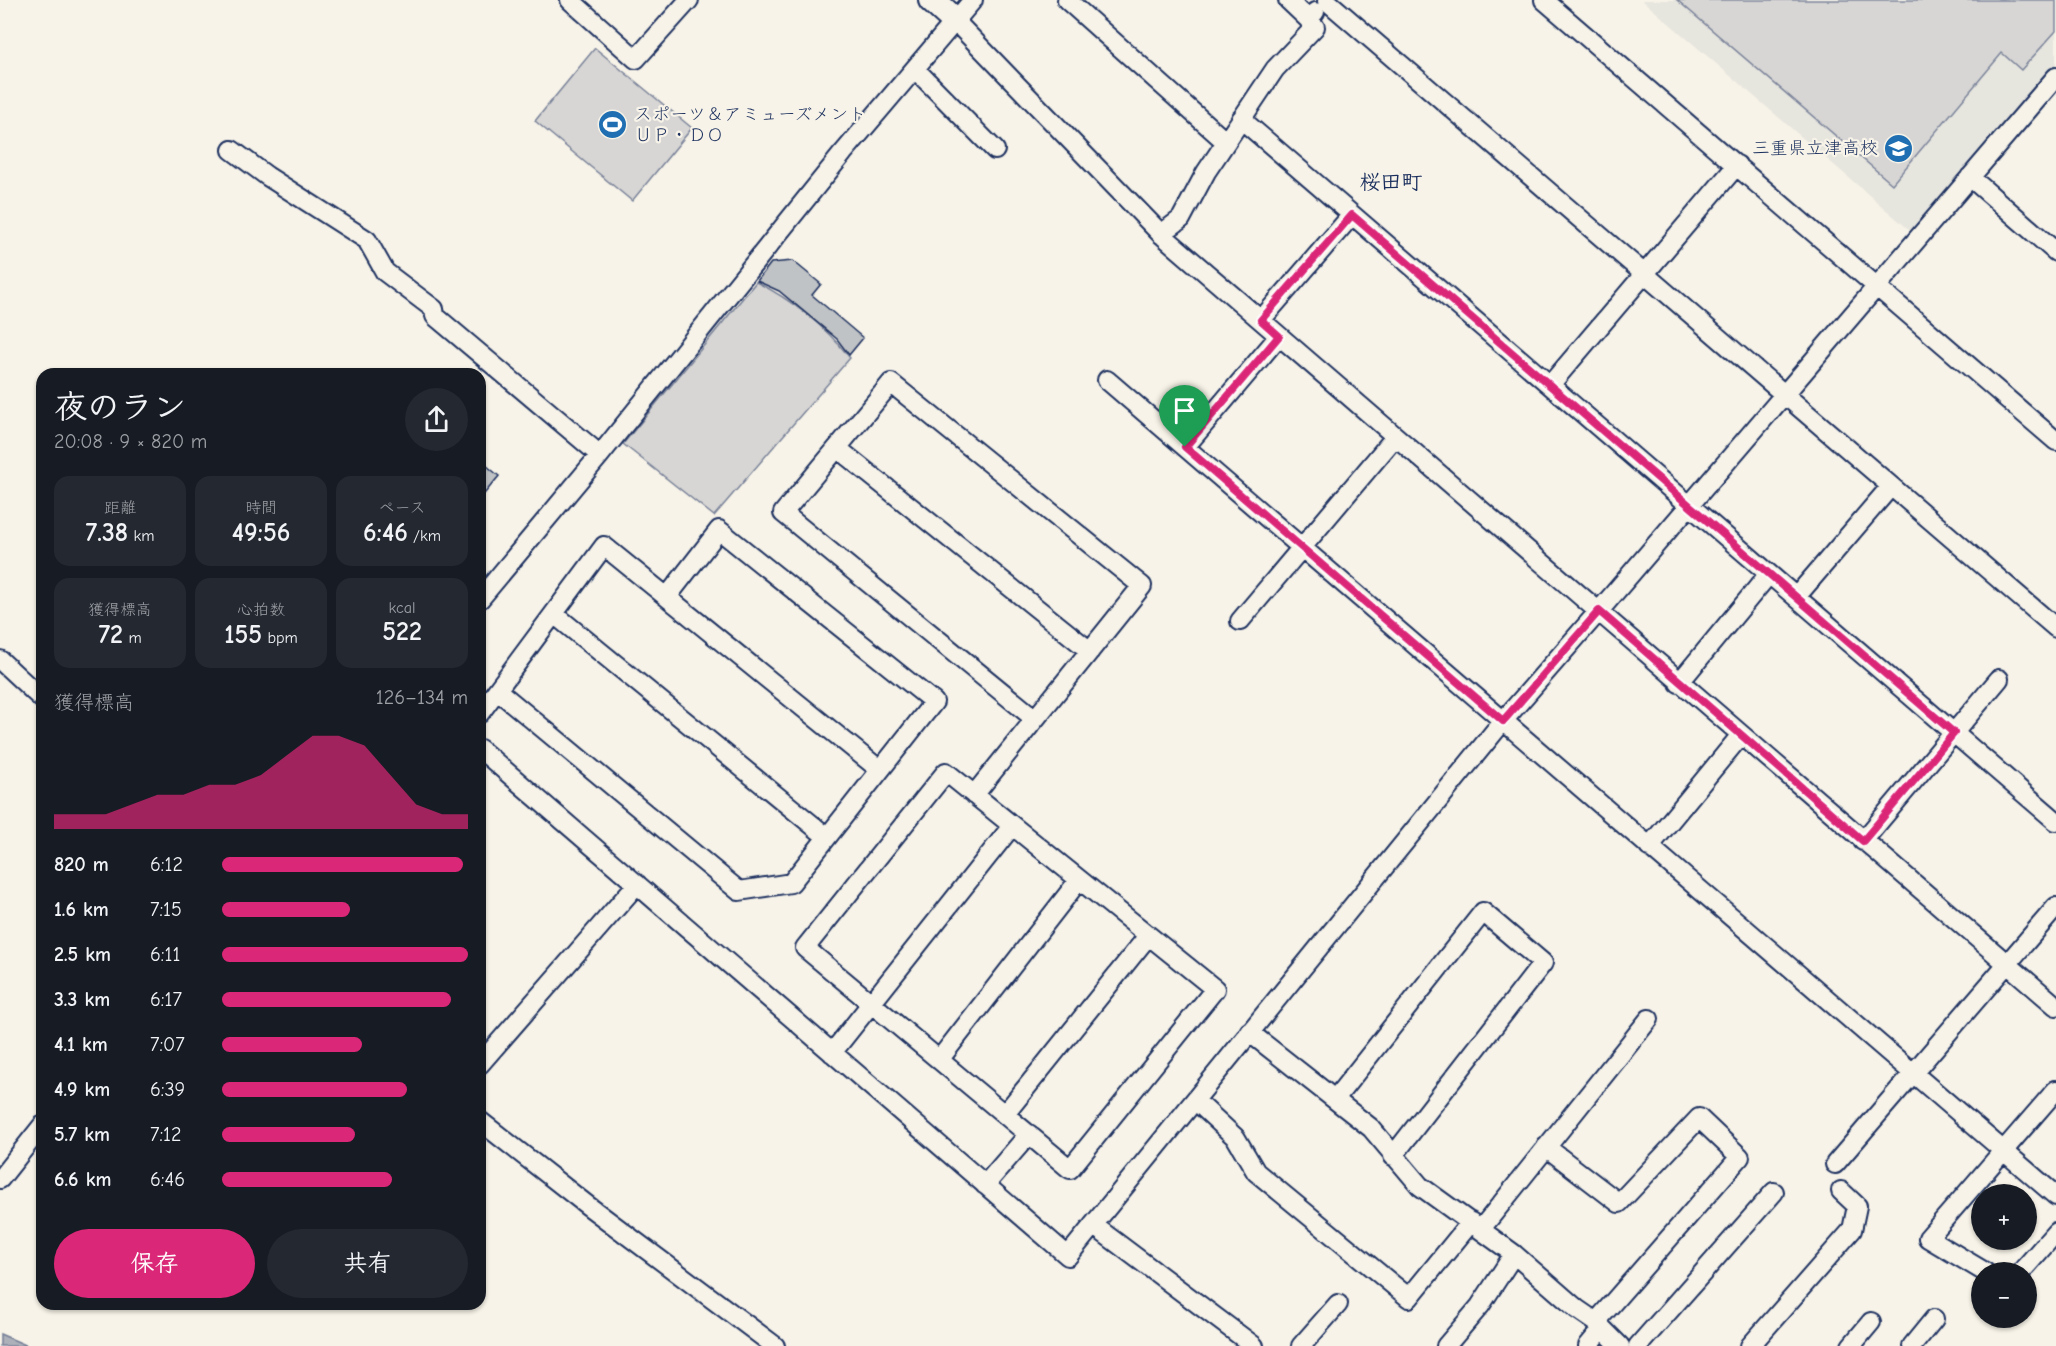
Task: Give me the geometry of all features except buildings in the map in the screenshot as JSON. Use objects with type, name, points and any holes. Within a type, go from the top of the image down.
[{"type":"street","points":[[570,0],[636,59],[689,0]]},
{"type":"street","points":[[932,0],[1161,234],[2056,1006]]},
{"type":"street","points":[[486,592],[600,455],[800,206],[973,0]]},
{"type":"street","points":[[1067,0],[1226,142]]},
{"type":"street","points":[[1161,234],[1181,219],[1206,172],[1275,69],[1315,27],[1288,0]]},
{"type":"street","points":[[1544,0],[2056,441]]},
{"type":"street","points":[[1308,19],[1327,1],[2056,628]]},
{"type":"street","points":[[915,69],[995,150]]},
{"type":"street","points":[[486,754],[1068,1256],[1503,721],[1690,506],[2056,77]]},
{"type":"street","points":[[1241,119],[2056,820]]},
{"type":"street","points":[[231,150],[259,171],[368,240],[385,272],[434,309],[435,316],[600,455]]},
{"type":"street","points":[[1550,385],[1737,165]]},
{"type":"street","points":[[1970,177],[2056,252]]},
{"type":"street","points":[[1261,320],[1352,215]]},
{"type":"street","points":[[1185,447],[1279,336]]},
{"type":"street","points":[[1107,380],[2056,1196]]},
{"type":"street","points":[[974,795],[1142,586],[891,383],[783,513],[1035,719]]},
{"type":"street","points":[[1240,621],[1395,437]]},
{"type":"street","points":[[837,448],[1090,651]]},
{"type":"street","points":[[1796,597],[1891,486]]},
{"type":"street","points":[[498,691],[739,891],[791,883],[934,702],[719,530],[667,597]]},
{"type":"street","points":[[486,706],[604,546],[880,770]]},
{"type":"street","points":[[1679,683],[1769,574]]},
{"type":"street","points":[[554,614],[827,837]]},
{"type":"street","points":[[0,660],[36,693]]},
{"type":"street","points":[[1863,841],[1999,679]]},
{"type":"street","points":[[1649,847],[1741,735]]},
{"type":"street","points":[[946,772],[1012,826],[1215,990],[1070,1168],[805,948],[946,772]]},
{"type":"street","points":[[832,1053],[1012,826]]},
{"type":"street","points":[[939,1060],[1079,880]]},
{"type":"street","points":[[486,1057],[637,884]]},
{"type":"street","points":[[1835,1164],[2056,907]]},
{"type":"street","points":[[1335,1099],[1483,912],[1543,963],[1394,1156]]},
{"type":"street","points":[[1005,1114],[1149,936]]},
{"type":"street","points":[[1195,1100],[1236,1138],[1256,1172],[1409,1298],[1546,1147],[1649,1019]]},
{"type":"street","points":[[1249,1032],[1371,1128],[1420,1186],[1514,1254],[1577,1309],[1599,1325],[1620,1346]]},
{"type":"street","points":[[1971,1264],[1928,1238],[2056,1090]]},
{"type":"street","points":[[1546,1147],[1619,1203],[1699,1118],[1740,1157],[1599,1325],[1588,1346]]},
{"type":"street","points":[[486,1126],[587,1205],[775,1346]]},
{"type":"street","points":[[0,1179],[36,1133]]},
{"type":"street","points":[[985,1185],[1029,1134]]},
{"type":"street","points":[[0,1162],[23,1149]]},
{"type":"street","points":[[1750,1346],[1852,1230],[1857,1206],[1841,1191]]},
{"type":"street","points":[[1638,1346],[1774,1192]]},
{"type":"street","points":[[1093,1225],[1254,1346]]},
{"type":"street","points":[[2030,1262],[2056,1232]]},
{"type":"street","points":[[1446,1346],[1480,1306],[1514,1254]]},
{"type":"street","points":[[1301,1346],[1338,1304]]},
{"type":"street","points":[[1912,1346],[1934,1318]]},
{"type":"street","points":[[1851,1346],[1871,1323]]},
{"type":"shaded area","name":"三重県立津高校","points":[[1642,0],[2056,0],[2056,64],[1912,232]]},
{"type":"shaded area","name":"三重県立津高校","points":[[1677,0],[2056,0],[2056,31],[2021,70],[2002,53],[1892,184]]},
{"type":"shaded area","name":"スポーツ＆アミューズメント ＵＰ・ＤＯ","points":[[595,48],[692,128],[632,201],[535,121]]},
{"type":"shaded area","points":[[756,282],[807,315],[830,335],[850,358],[714,516],[623,444]]},
{"type":"shaded area","points":[[0,1334],[28,1346],[0,1346]]},
{"type":"place","name":"スポーツ＆アミューズメント ＵＰ・ＤＯ","points":[[613,124]]},
{"type":"place","name":"三重県立津高校","points":[[1899,148]]},
{"type":"district","name":"桜田町","points":[[1391,182]]},
{"type":"route","points":[[1352,215],[1954,733],[1863,841],[1599,611],[1503,721],[1185,447],[1279,336],[1261,320],[1352,215]]}]
